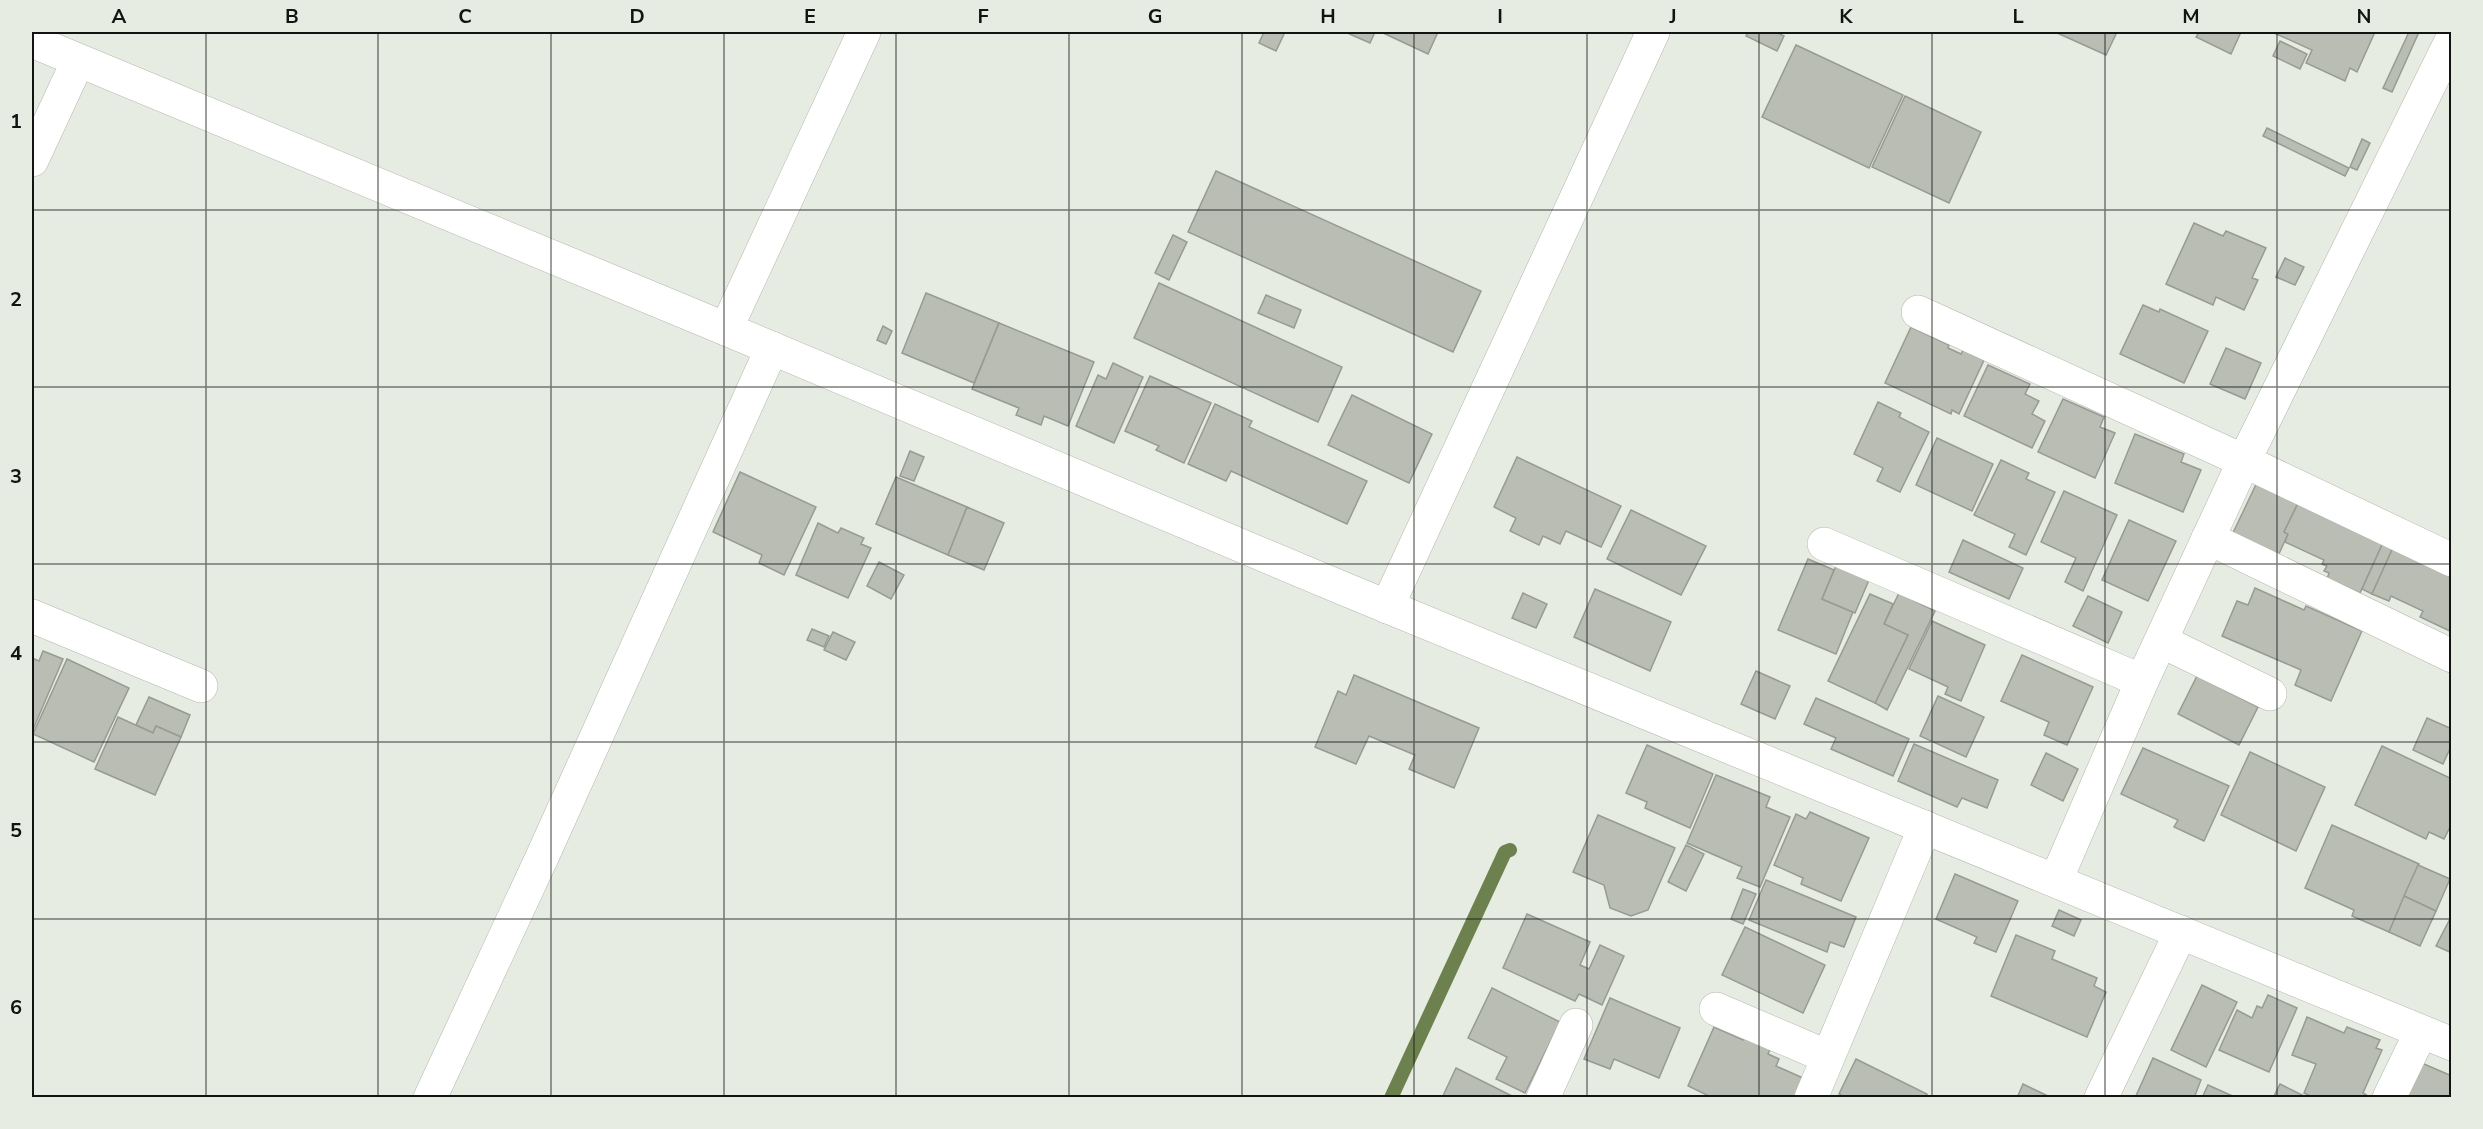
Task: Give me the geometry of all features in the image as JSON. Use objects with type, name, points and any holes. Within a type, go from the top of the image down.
[{"type":"street","points":[[726,329],[864,32]]},
{"type":"street","points":[[1387,607],[1653,32]]},
{"type":"street","points":[[2056,880],[2142,681],[2244,461],[2451,39]]},
{"type":"street","points":[[32,41],[772,348],[1387,607],[2451,1044]]},
{"type":"street","points":[[32,160],[78,61]]},
{"type":"street","points":[[1918,312],[2244,461],[2451,560]]},
{"type":"street","points":[[430,1098],[543,855],[772,348]]},
{"type":"street","points":[[2208,538],[2451,656]]},
{"type":"street","points":[[1824,544],[2142,681]]},
{"type":"street","points":[[32,616],[201,686]]},
{"type":"street","points":[[2161,641],[2270,694]]},
{"type":"street","points":[[1810,1098],[1925,827]]},
{"type":"street","points":[[2101,1098],[2181,932]]},
{"type":"street","points":[[1716,1009],[1828,1057]]},
{"type":"street","points":[[1543,1098],[1576,1025]]},
{"type":"street","points":[[2389,1098],[2421,1032]]},
{"type":"building","points":[[1264,32],[1285,32],[1276,51],[1259,43]]},
{"type":"building","points":[[1345,32],[1375,32],[1370,43]]},
{"type":"building","points":[[1381,32],[1438,32],[1428,54]]},
{"type":"building","points":[[1748,32],[1775,32],[1784,36],[1777,51],[1746,36]]},
{"type":"building","points":[[2055,32],[2117,32],[2106,55]]},
{"type":"building","points":[[2199,32],[2241,32],[2231,54],[2196,37]]},
{"type":"building","points":[[2272,32],[2375,32],[2357,72],[2350,68],[2345,81],[2306,63],[2312,50]]},
{"type":"building","points":[[2409,32],[2419,32],[2392,92],[2383,88]]},
{"type":"building","points":[[2280,41],[2307,54],[2300,69],[2273,56]]},
{"type":"building","points":[[1796,45],[1903,95],[1869,168],[1762,117]]},
{"type":"building","points":[[1905,96],[1981,132],[1949,203],[1872,167]]},
{"type":"building","points":[[2267,128],[2349,168],[2345,176],[2263,136]]},
{"type":"building","points":[[2362,139],[2370,143],[2357,170],[2350,167]]},
{"type":"building","points":[[1216,171],[1481,291],[1453,352],[1188,232]]},
{"type":"building","points":[[2194,223],[2223,236],[2226,231],[2266,248],[2252,278],[2258,280],[2244,310],[2216,297],[2213,305],[2166,284]]},
{"type":"building","points":[[1173,235],[1187,242],[1169,280],[1155,273]]},
{"type":"building","points":[[2285,258],[2304,267],[2295,285],[2276,277]]},
{"type":"building","points":[[1159,283],[1342,367],[1318,422],[1134,338]]},
{"type":"building","points":[[926,293],[999,323],[974,383],[902,353]]},
{"type":"building","points":[[1266,295],[1301,310],[1294,328],[1258,313]]},
{"type":"building","points":[[2143,305],[2159,312],[2160,309],[2208,331],[2184,383],[2120,354]]},
{"type":"building","points":[[999,323],[1094,362],[1068,426],[1044,416],[1041,425],[1016,415],[1019,408],[972,389]]},
{"type":"building","points":[[883,326],[892,331],[886,344],[877,340]]},
{"type":"building","points":[[1911,327],[1949,345],[1948,348],[1961,354],[1963,350],[1984,360],[1959,414],[1952,410],[1951,414],[1885,383]]},
{"type":"building","points":[[2226,348],[2261,363],[2245,399],[2210,384]]},
{"type":"building","points":[[1113,363],[1143,377],[1114,443],[1076,426],[1098,375],[1106,379]]},
{"type":"building","points":[[1988,365],[2030,384],[2025,394],[2039,401],[2032,414],[2045,421],[2032,448],[1964,416]]},
{"type":"building","points":[[1150,376],[1211,403],[1184,463],[1156,450],[1159,446],[1125,431]]},
{"type":"building","points":[[1352,395],[1432,434],[1409,483],[1328,445]]},
{"type":"building","points":[[2063,399],[2104,417],[2100,427],[2115,433],[2095,478],[2038,452]]},
{"type":"building","points":[[1878,402],[1901,413],[1899,417],[1929,432],[1900,492],[1877,481],[1883,468],[1854,454]]},
{"type":"building","points":[[1215,404],[1252,421],[1249,427],[1367,481],[1347,524],[1231,471],[1226,481],[1188,464]]},
{"type":"building","points":[[2135,434],[2184,454],[2181,462],[2201,470],[2183,512],[2115,483]]},
{"type":"building","points":[[1937,438],[1993,464],[1972,511],[1916,485]]},
{"type":"building","points":[[910,451],[924,457],[914,481],[900,476]]},
{"type":"building","points":[[1517,457],[1621,506],[1601,547],[1566,531],[1560,544],[1543,536],[1539,545],[1510,531],[1516,518],[1494,507]]},
{"type":"building","points":[[2001,460],[2029,473],[2026,479],[2055,492],[2026,555],[2009,547],[2015,534],[1974,515]]},
{"type":"building","points":[[740,472],[816,507],[784,575],[759,563],[762,555],[713,532]]},
{"type":"building","points":[[2260,476],[2302,495],[2284,532],[2288,534],[2278,556],[2232,535]]},
{"type":"building","points":[[896,477],[967,507],[948,555],[876,524]]},
{"type":"building","points":[[2064,491],[2117,515],[2083,591],[2065,582],[2076,558],[2041,542]]},
{"type":"building","points":[[2302,495],[2387,534],[2360,593],[2327,579],[2329,573],[2324,571],[2327,566],[2322,564],[2324,560],[2285,542],[2288,534],[2284,532]]},
{"type":"building","points":[[967,507],[1004,523],[984,570],[948,555]]},
{"type":"building","points":[[1631,510],[1706,546],[1681,595],[1607,559]]},
{"type":"building","points":[[2129,520],[2176,541],[2148,601],[2102,580]]},
{"type":"building","points":[[818,523],[838,533],[841,528],[864,538],[861,544],[871,548],[848,598],[796,575]]},
{"type":"building","points":[[2387,534],[2397,539],[2372,594],[2362,589]]},
{"type":"building","points":[[1963,540],[2023,568],[2009,599],[1949,572]]},
{"type":"building","points":[[2396,541],[2452,566],[2452,632],[2420,617],[2423,611],[2391,596],[2389,601],[2372,594]]},
{"type":"building","points":[[1808,559],[1834,570],[1822,599],[1853,612],[1836,654],[1778,630]]},
{"type":"building","points":[[879,562],[904,575],[891,599],[867,586]]},
{"type":"building","points":[[1836,566],[1869,580],[1855,613],[1822,599]]},
{"type":"building","points":[[2255,588],[2304,610],[2306,606],[2362,631],[2331,701],[2295,685],[2301,670],[2222,636],[2237,601],[2248,605]]},
{"type":"building","points":[[1595,589],[1671,622],[1650,671],[1574,637]]},
{"type":"building","points":[[1523,593],[1547,604],[1536,628],[1512,618]]},
{"type":"building","points":[[1899,593],[1935,611],[1887,710],[1875,703],[1908,635],[1884,624]]},
{"type":"building","points":[[1870,594],[1893,604],[1884,624],[1908,635],[1875,703],[1828,681]]},
{"type":"building","points":[[2088,596],[2122,612],[2108,643],[2073,626]]},
{"type":"building","points":[[1932,621],[1985,645],[1961,701],[1945,694],[1948,687],[1909,669]]},
{"type":"building","points":[[812,629],[829,636],[824,647],[807,640]]},
{"type":"building","points":[[833,632],[855,642],[846,660],[824,650]]},
{"type":"building","points":[[43,651],[63,659],[32,732],[32,658],[39,661]]},
{"type":"building","points":[[2022,655],[2093,687],[2067,745],[2044,735],[2049,722],[2001,701]]},
{"type":"building","points":[[67,659],[129,688],[94,762],[33,734]]},
{"type":"building","points":[[1756,671],[1790,686],[1775,719],[1741,704]]},
{"type":"building","points":[[1354,675],[1479,728],[1454,788],[1409,769],[1415,755],[1369,736],[1356,764],[1315,747],[1338,691],[1346,695]]},
{"type":"building","points":[[2197,676],[2258,707],[2239,745],[2178,714]]},
{"type":"building","points":[[1938,696],[1984,717],[1966,757],[1920,736]]},
{"type":"building","points":[[149,697],[190,715],[181,737],[156,726],[153,733],[136,725]]},
{"type":"building","points":[[1816,698],[1909,739],[1893,776],[1831,749],[1836,738],[1804,724]]},
{"type":"building","points":[[118,717],[153,733],[156,726],[181,737],[155,795],[95,769]]},
{"type":"building","points":[[2427,718],[2452,729],[2452,744],[2443,764],[2413,750]]},
{"type":"building","points":[[1914,744],[1998,780],[1987,808],[1962,798],[1957,807],[1898,781]]},
{"type":"building","points":[[1647,745],[1713,774],[1690,828],[1645,808],[1647,802],[1626,793]]},
{"type":"building","points":[[2382,746],[2452,779],[2452,823],[2444,839],[2429,832],[2426,839],[2355,805]]},
{"type":"building","points":[[2143,748],[2229,786],[2204,841],[2174,827],[2178,820],[2121,794]]},
{"type":"building","points":[[2250,752],[2325,787],[2296,851],[2221,815]]},
{"type":"building","points":[[2046,753],[2078,769],[2063,801],[2031,785]]},
{"type":"building","points":[[1716,775],[1770,797],[1766,807],[1790,817],[1760,887],[1737,878],[1742,867],[1687,843]]},
{"type":"building","points":[[1810,812],[1869,838],[1841,901],[1801,884],[1803,878],[1774,865],[1796,814],[1806,819]]},
{"type":"building","points":[[1598,815],[1675,848],[1648,910],[1631,916],[1610,908],[1604,885],[1573,872]]},
{"type":"building","points":[[2332,825],[2419,864],[2389,932],[2352,916],[2354,910],[2305,888]]},
{"type":"building","points":[[1686,845],[1704,854],[1686,891],[1668,882]]},
{"type":"building","points":[[2418,865],[2450,879],[2436,911],[2404,896]]},
{"type":"building","points":[[1955,874],[2018,901],[1996,952],[1974,943],[1977,937],[1936,919]]},
{"type":"building","points":[[1766,880],[1856,917],[1844,947],[1830,942],[1827,952],[1749,920]]},
{"type":"building","points":[[1743,889],[1756,894],[1743,924],[1731,919]]},
{"type":"building","points":[[2404,896],[2436,911],[2420,946],[2389,932]]},
{"type":"building","points":[[2059,910],[2081,920],[2074,936],[2052,926]]},
{"type":"building","points":[[1527,914],[1590,942],[1580,965],[1589,969],[1600,945],[1624,956],[1602,1005],[1579,994],[1575,1001],[1503,968]]},
{"type":"building","points":[[2452,915],[2452,953],[2436,946]]},
{"type":"building","points":[[1745,927],[1825,965],[1803,1013],[1722,975]]},
{"type":"building","points":[[2016,935],[2055,951],[2052,959],[2097,978],[2094,986],[2106,992],[2087,1037],[1991,996]]},
{"type":"building","points":[[2202,985],[2237,1002],[2206,1067],[2171,1050]]},
{"type":"building","points":[[1492,988],[1560,1022],[1525,1093],[1496,1079],[1507,1057],[1468,1038]]},
{"type":"building","points":[[2268,995],[2297,1008],[2269,1072],[2219,1050],[2237,1010],[2252,1018],[2257,1006],[2262,1008]]},
{"type":"building","points":[[1610,998],[1680,1028],[1659,1078],[1614,1059],[1610,1069],[1584,1059]]},
{"type":"building","points":[[2307,1017],[2344,1033],[2347,1027],[2380,1040],[2376,1048],[2382,1050],[2363,1093],[2368,1096],[2367,1098],[2315,1098],[2304,1093],[2316,1064],[2292,1055]]},
{"type":"building","points":[[1714,1027],[1743,1040],[1745,1033],[1772,1045],[1768,1054],[1779,1059],[1776,1066],[1803,1078],[1795,1098],[1713,1098],[1688,1086]]},
{"type":"building","points":[[2153,1058],[2201,1080],[2194,1098],[2135,1098]]},
{"type":"building","points":[[1856,1059],[1927,1094],[1925,1098],[1847,1098],[1839,1094]]},
{"type":"building","points":[[2417,1061],[2452,1076],[2452,1098],[2400,1098]]},
{"type":"building","points":[[1456,1068],[1516,1098],[1442,1098]]},
{"type":"building","points":[[2023,1084],[2052,1098],[2017,1098]]},
{"type":"building","points":[[2280,1084],[2308,1098],[2273,1098]]},
{"type":"building","points":[[2208,1085],[2237,1098],[2202,1098]]},
{"type":"waterway","points":[[1391,1098],[1505,852],[1510,850]]}]
